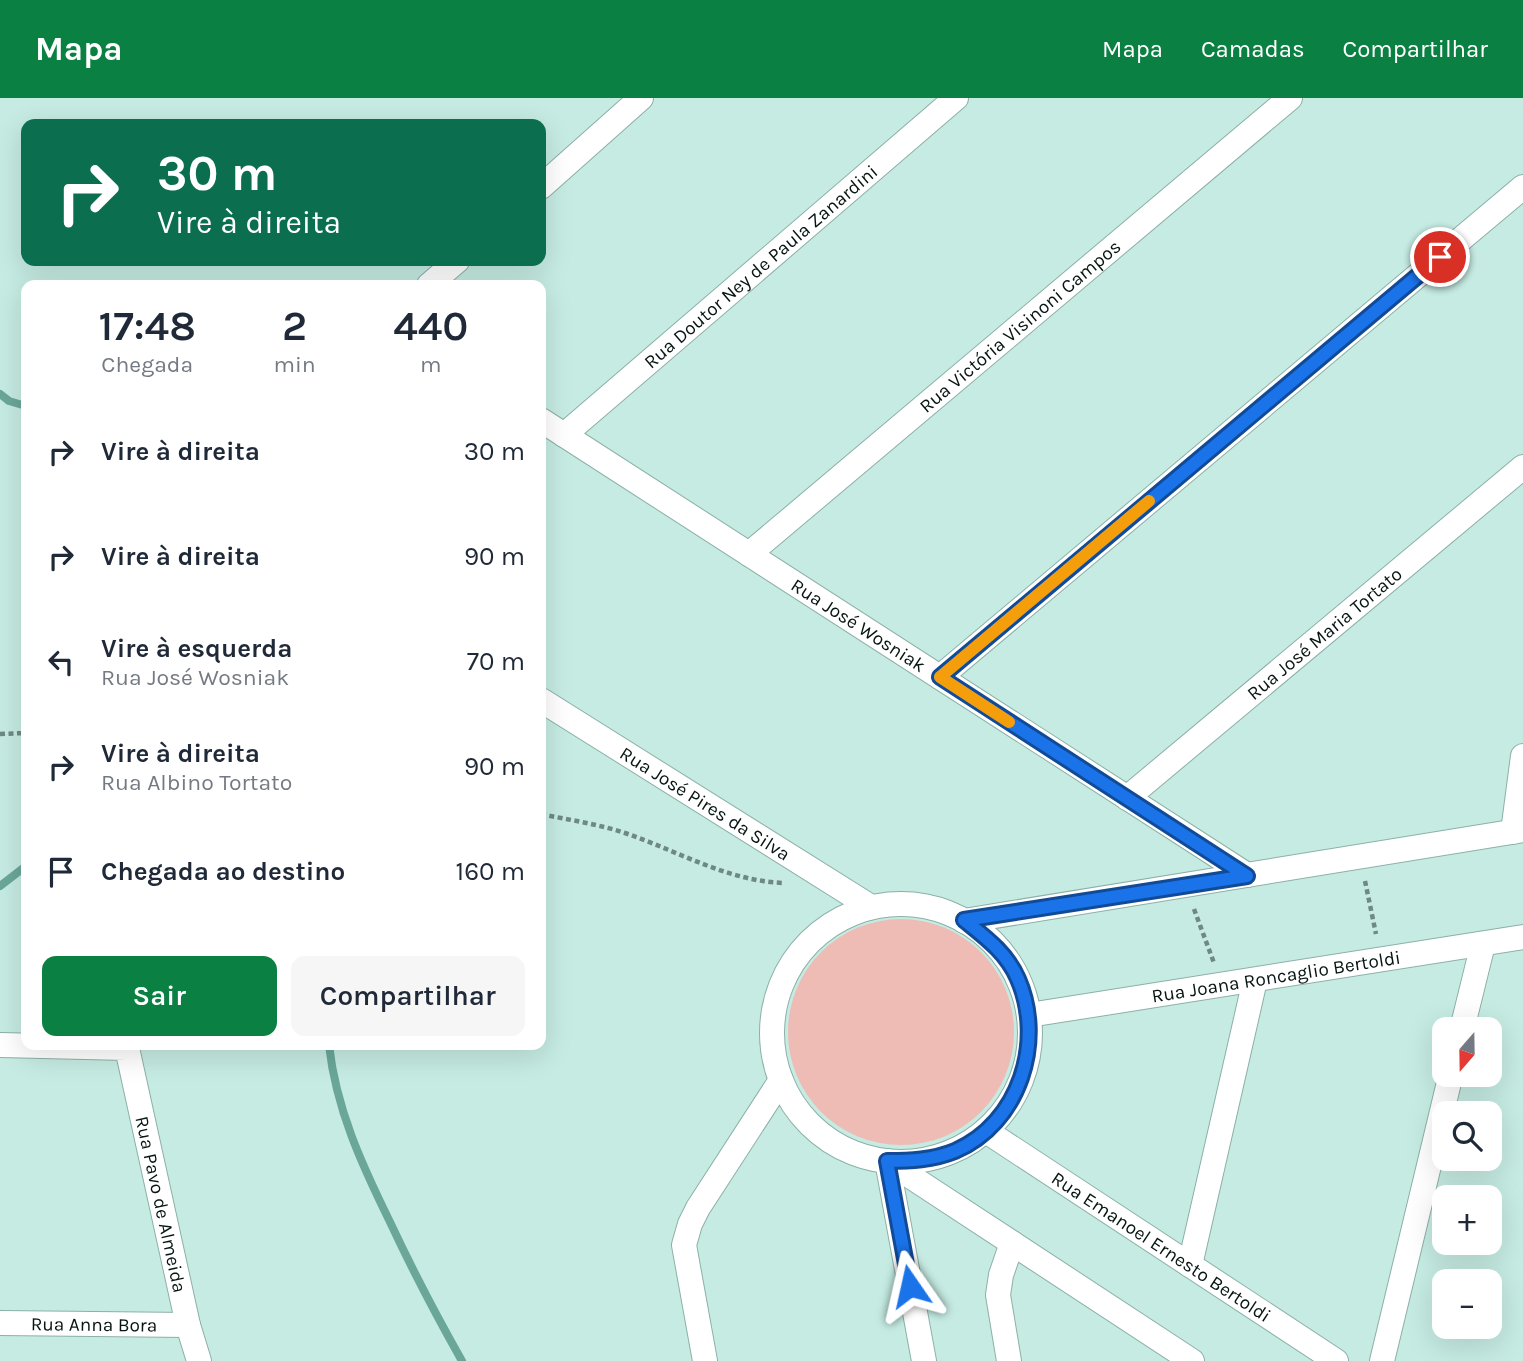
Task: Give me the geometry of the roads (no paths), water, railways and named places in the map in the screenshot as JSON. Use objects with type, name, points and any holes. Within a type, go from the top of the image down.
[{"type":"street","points":[[546,183],[642,98]]},
{"type":"street","name":"Rua Doutor Ney de Paula Zanardini","points":[[564,435],[956,98]]},
{"type":"street","name":"Rua Victória Visinoni Campos","points":[[748,554],[1290,98]]},
{"type":"street","points":[[940,677],[1523,187]]},
{"type":"street","points":[[435,280],[451,266]]},
{"type":"street","name":"Rua José Wosniak","points":[[546,423],[1247,876]]},
{"type":"street","name":"Rua José Maria Tortato","points":[[1127,798],[1523,467]]},
{"type":"street","name":"Rua José Pires da Silva","points":[[546,703],[871,907]]},
{"type":"street","points":[[964,920],[1518,831],[1523,756]]},
{"type":"street","points":[[903,904],[935,908],[964,920],[995,945],[1018,977],[1029,1015],[1028,1058],[1013,1098],[986,1131],[956,1150],[922,1160],[887,1161],[853,1153],[822,1136],[797,1111],[780,1080],[772,1045],[774,1008],[786,973],[808,943],[837,921],[871,907],[903,904]]},
{"type":"street","name":"Rua Joana Roncaglio Bertoldi","points":[[1029,1015],[1523,937]]},
{"type":"street","points":[[1465,1017],[1483,944]]},
{"type":"street","points":[[1190,1265],[1255,979]]},
{"type":"street","name":"Rua Pavo de Almeida","points":[[0,1045],[21,1045]]},
{"type":"street","name":"Rua Pavo de Almeida","points":[[127,1050],[188,1325],[199,1361]]},
{"type":"street","points":[[705,1361],[684,1245],[698,1209],[780,1080]]},
{"type":"street","points":[[1382,1361],[1448,1087]]},
{"type":"street","name":"Rua Emanoel Ernesto Bertoldi","points":[[986,1131],[1336,1361]]},
{"type":"street","points":[[887,1161],[1192,1361]]},
{"type":"street","points":[[887,1161],[925,1361]]},
{"type":"street","points":[[1009,1361],[998,1295],[1001,1275],[1012,1243]]},
{"type":"street","name":"Rua Anna Bora","points":[[0,1323],[188,1325]]},
{"type":"waterway","points":[[0,394],[9,401],[21,405]]},
{"type":"waterway","points":[[0,886],[21,870]]},
{"type":"waterway","points":[[330,1050],[344,1114],[360,1158],[416,1275],[462,1361]]}]
